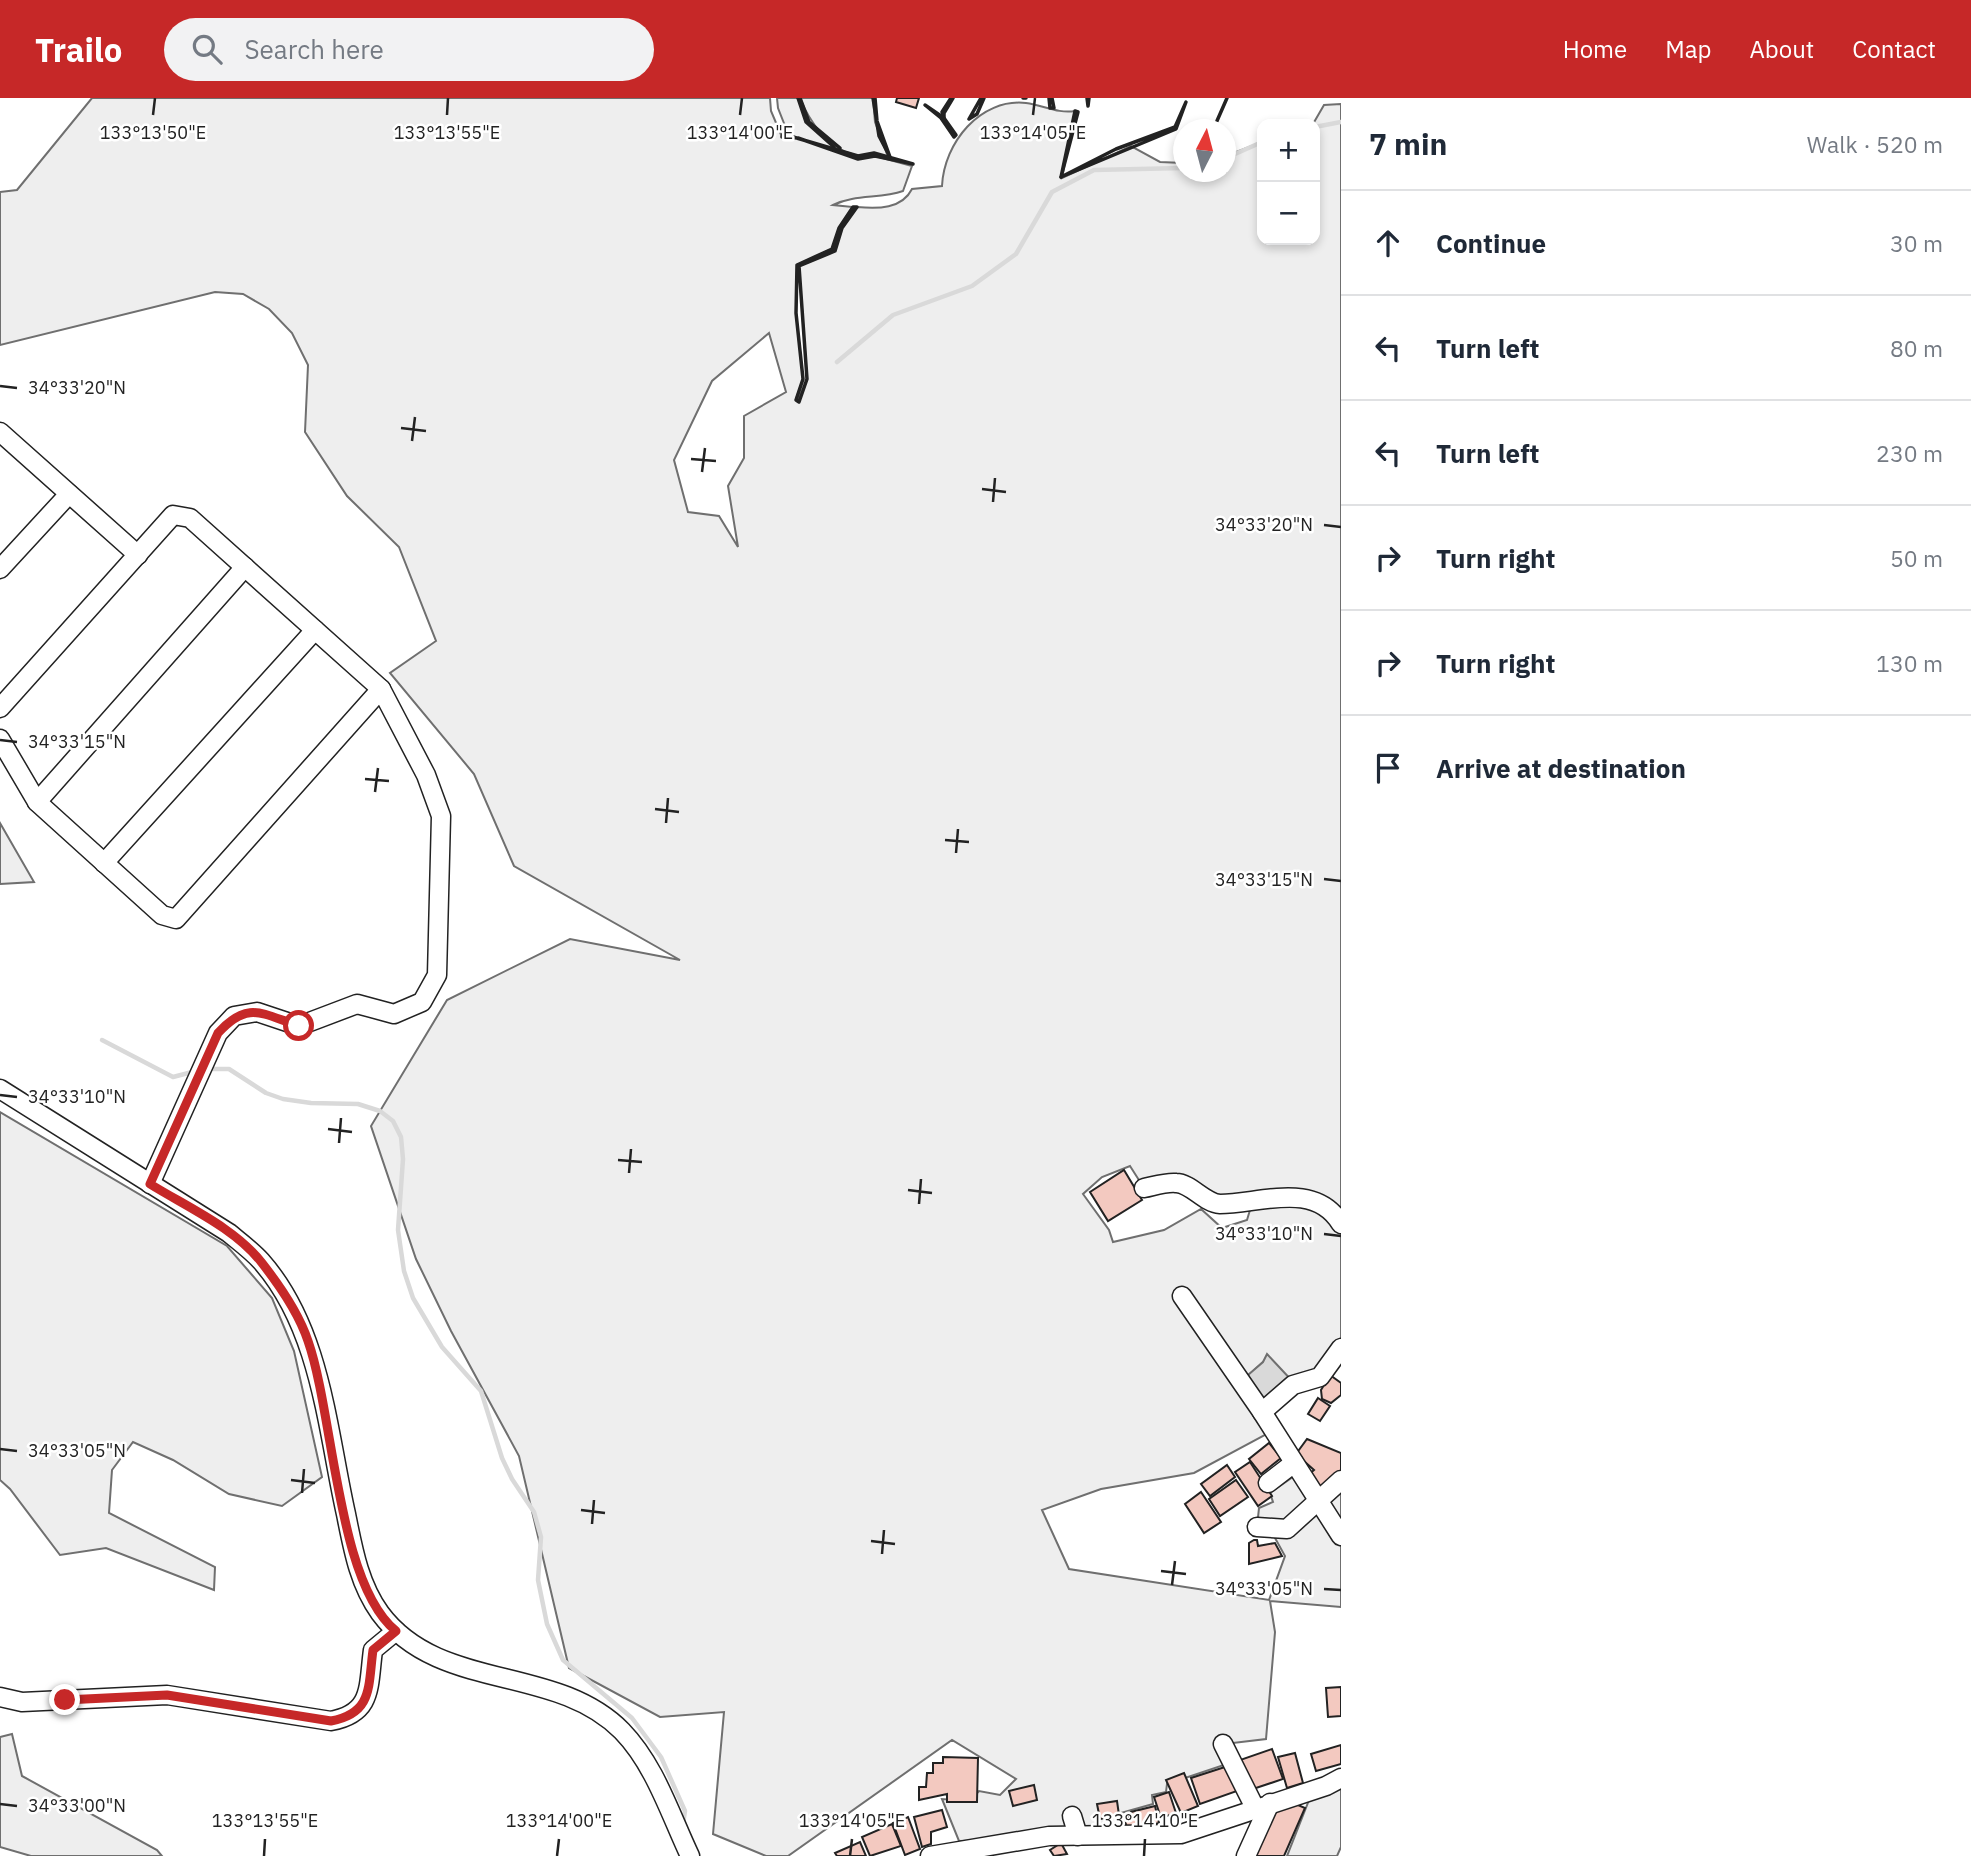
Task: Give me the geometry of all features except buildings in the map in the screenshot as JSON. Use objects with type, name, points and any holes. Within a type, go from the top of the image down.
[{"type":"street","points":[[0,432],[138,555]]},
{"type":"street","points":[[0,569],[69,494]]},
{"type":"street","points":[[0,708],[173,515],[190,517],[381,689],[426,775],[441,816],[437,975],[422,1002],[394,1014],[357,1004],[299,1026],[257,1012],[234,1016],[218,1033],[150,1184]]},
{"type":"street","points":[[37,802],[246,567]]},
{"type":"street","points":[[104,863],[316,630]]},
{"type":"street","points":[[0,739],[37,802],[162,915],[176,919],[381,689]]},
{"type":"street","points":[[0,1089],[229,1233],[261,1261],[285,1295],[308,1341],[355,1558],[369,1597],[396,1631],[435,1659],[556,1691],[580,1700],[621,1731],[639,1751],[653,1775],[690,1856]]},
{"type":"street","points":[[1144,1188],[1178,1182],[1217,1204],[1279,1196],[1316,1202],[1336,1215],[1341,1224]]},
{"type":"street","points":[[1182,1296],[1262,1412],[1341,1536]]},
{"type":"street","points":[[1320,1377],[1341,1348]]},
{"type":"street","points":[[1262,1412],[1293,1385],[1341,1368]]},
{"type":"street","points":[[1268,1483],[1294,1463]]},
{"type":"street","points":[[1257,1527],[1287,1528],[1341,1480]]},
{"type":"street","points":[[0,1697],[22,1702],[167,1695],[331,1721],[351,1717],[366,1702],[373,1650],[396,1631]]},
{"type":"street","points":[[1223,1744],[1263,1806]]},
{"type":"street","points":[[930,1856],[1049,1836],[1181,1834],[1326,1786],[1341,1778]]},
{"type":"street","points":[[1246,1856],[1263,1806]]},
{"type":"street","points":[[1072,1816],[1079,1836]]},
{"type":"shaded area","points":[[92,98],[770,98],[771,111],[782,137],[798,138],[858,159],[875,156],[912,166],[903,191],[850,199],[833,205],[853,207],[839,228],[832,249],[797,265],[796,313],[803,379],[796,399],[799,402],[807,379],[799,266],[835,251],[842,228],[857,207],[889,206],[902,201],[912,189],[942,186],[944,170],[957,140],[968,126],[994,108],[1009,103],[1026,103],[1075,111],[1062,178],[1131,146],[1160,162],[1173,163],[1173,182],[1236,182],[1236,152],[1257,144],[1257,245],[1320,245],[1320,119],[1316,119],[1324,105],[1341,104],[1341,1348],[1320,1377],[1295,1384],[1263,1362],[1249,1375],[1274,1430],[1194,1473],[1101,1489],[1042,1510],[1069,1569],[1269,1600],[1285,1556],[1270,1529],[1257,1527],[1259,1508],[1273,1502],[1270,1493],[1300,1472],[1341,1480],[1341,1607],[1270,1601],[1275,1632],[1266,1739],[1224,1744],[1233,1762],[1167,1784],[1166,1792],[1152,1795],[1153,1804],[1121,1813],[1128,1836],[959,1841],[942,1799],[970,1801],[979,1791],[1000,1795],[1016,1779],[952,1740],[788,1856],[766,1856],[713,1834],[724,1712],[660,1717],[569,1668],[519,1456],[451,1331],[416,1259],[371,1126],[447,1000],[570,939],[680,960],[514,866],[474,774],[390,673],[436,641],[399,547],[347,496],[305,432],[308,365],[292,333],[269,309],[243,294],[215,292],[0,345],[0,192],[17,190]],"holes":[[[769,333],[786,392],[744,416],[744,458],[728,486],[738,547],[719,516],[688,512],[674,460],[712,381]],[[1130,1166],[1144,1188],[1178,1182],[1217,1204],[1253,1200],[1247,1220],[1222,1228],[1201,1209],[1164,1230],[1113,1242],[1109,1230],[1083,1194],[1102,1177]]]},
{"type":"shaded area","points":[[777,98],[798,98],[806,122],[838,150],[789,136]]},
{"type":"shaded area","points":[[800,98],[873,98],[875,122],[888,157],[855,155],[836,147],[814,125]]},
{"type":"shaded area","points":[[0,823],[34,882],[0,884]]},
{"type":"shaded area","points":[[0,1112],[227,1246],[272,1298],[294,1351],[322,1477],[282,1506],[229,1494],[173,1460],[133,1442],[112,1470],[109,1513],[215,1567],[214,1590],[106,1548],[60,1555],[10,1489],[0,1480]]},
{"type":"shaded area","points":[[1267,1354],[1295,1384],[1266,1408],[1248,1375],[1263,1362]]},
{"type":"shaded area","points":[[12,1734],[22,1776],[157,1850],[162,1856],[31,1856],[0,1847],[0,1737]]},
{"type":"shaded area","points":[[1341,1778],[1341,1847],[1337,1856],[1287,1856],[1313,1790]]},
{"type":"waterway","points":[[1320,126],[1341,122]]},
{"type":"waterway","points":[[1236,154],[1257,144]]},
{"type":"waterway","points":[[837,362],[893,315],[972,286],[1016,254],[1052,192],[1094,170],[1173,168]]},
{"type":"waterway","points":[[102,1040],[173,1077],[196,1071]]},
{"type":"waterway","points":[[208,1069],[229,1069],[266,1093],[283,1099],[311,1103],[358,1104],[380,1111],[393,1121],[401,1137],[403,1159],[398,1230],[404,1271],[413,1298],[442,1347],[481,1391],[502,1458],[512,1479],[534,1512],[541,1537],[538,1580],[547,1624],[563,1660],[632,1718],[661,1757],[685,1811],[683,1824]]},
{"type":"wall","points":[[798,98],[806,122],[834,147]]},
{"type":"wall","points":[[800,98],[809,122],[840,148]]},
{"type":"wall","points":[[873,98],[879,136],[890,157],[877,121],[875,98]]},
{"type":"wall","points":[[951,98],[942,112],[944,118],[953,98]]},
{"type":"wall","points":[[981,98],[969,119],[977,114],[984,98]]},
{"type":"wall","points":[[1049,98],[1050,108],[1054,108],[1052,98]]},
{"type":"wall","points":[[1087,98],[1088,106],[1089,98]]},
{"type":"wall","points":[[1218,119],[1227,98]]},
{"type":"wall","points":[[1186,102],[1176,129],[1061,177],[1116,149],[1175,127],[1186,102]]},
{"type":"wall","points":[[925,105],[944,118],[956,135],[954,137],[941,118],[925,105]]},
{"type":"wall","points":[[1075,111],[1078,112],[1061,177],[1075,111]]},
{"type":"wall","points":[[783,134],[782,137],[798,138],[858,159],[875,156],[913,164],[874,153],[858,156],[783,134]]},
{"type":"wall","points":[[853,207],[857,207],[842,228],[835,251],[799,266],[807,379],[799,402],[796,400],[803,379],[796,313],[797,265],[832,249],[839,228],[853,207]]},
{"type":"route","points":[[65,1700],[167,1695],[331,1721],[351,1717],[366,1702],[373,1650],[396,1631],[369,1597],[355,1558],[308,1341],[285,1295],[261,1261],[229,1233],[150,1184],[218,1033],[234,1016],[257,1012],[299,1026]]}]
